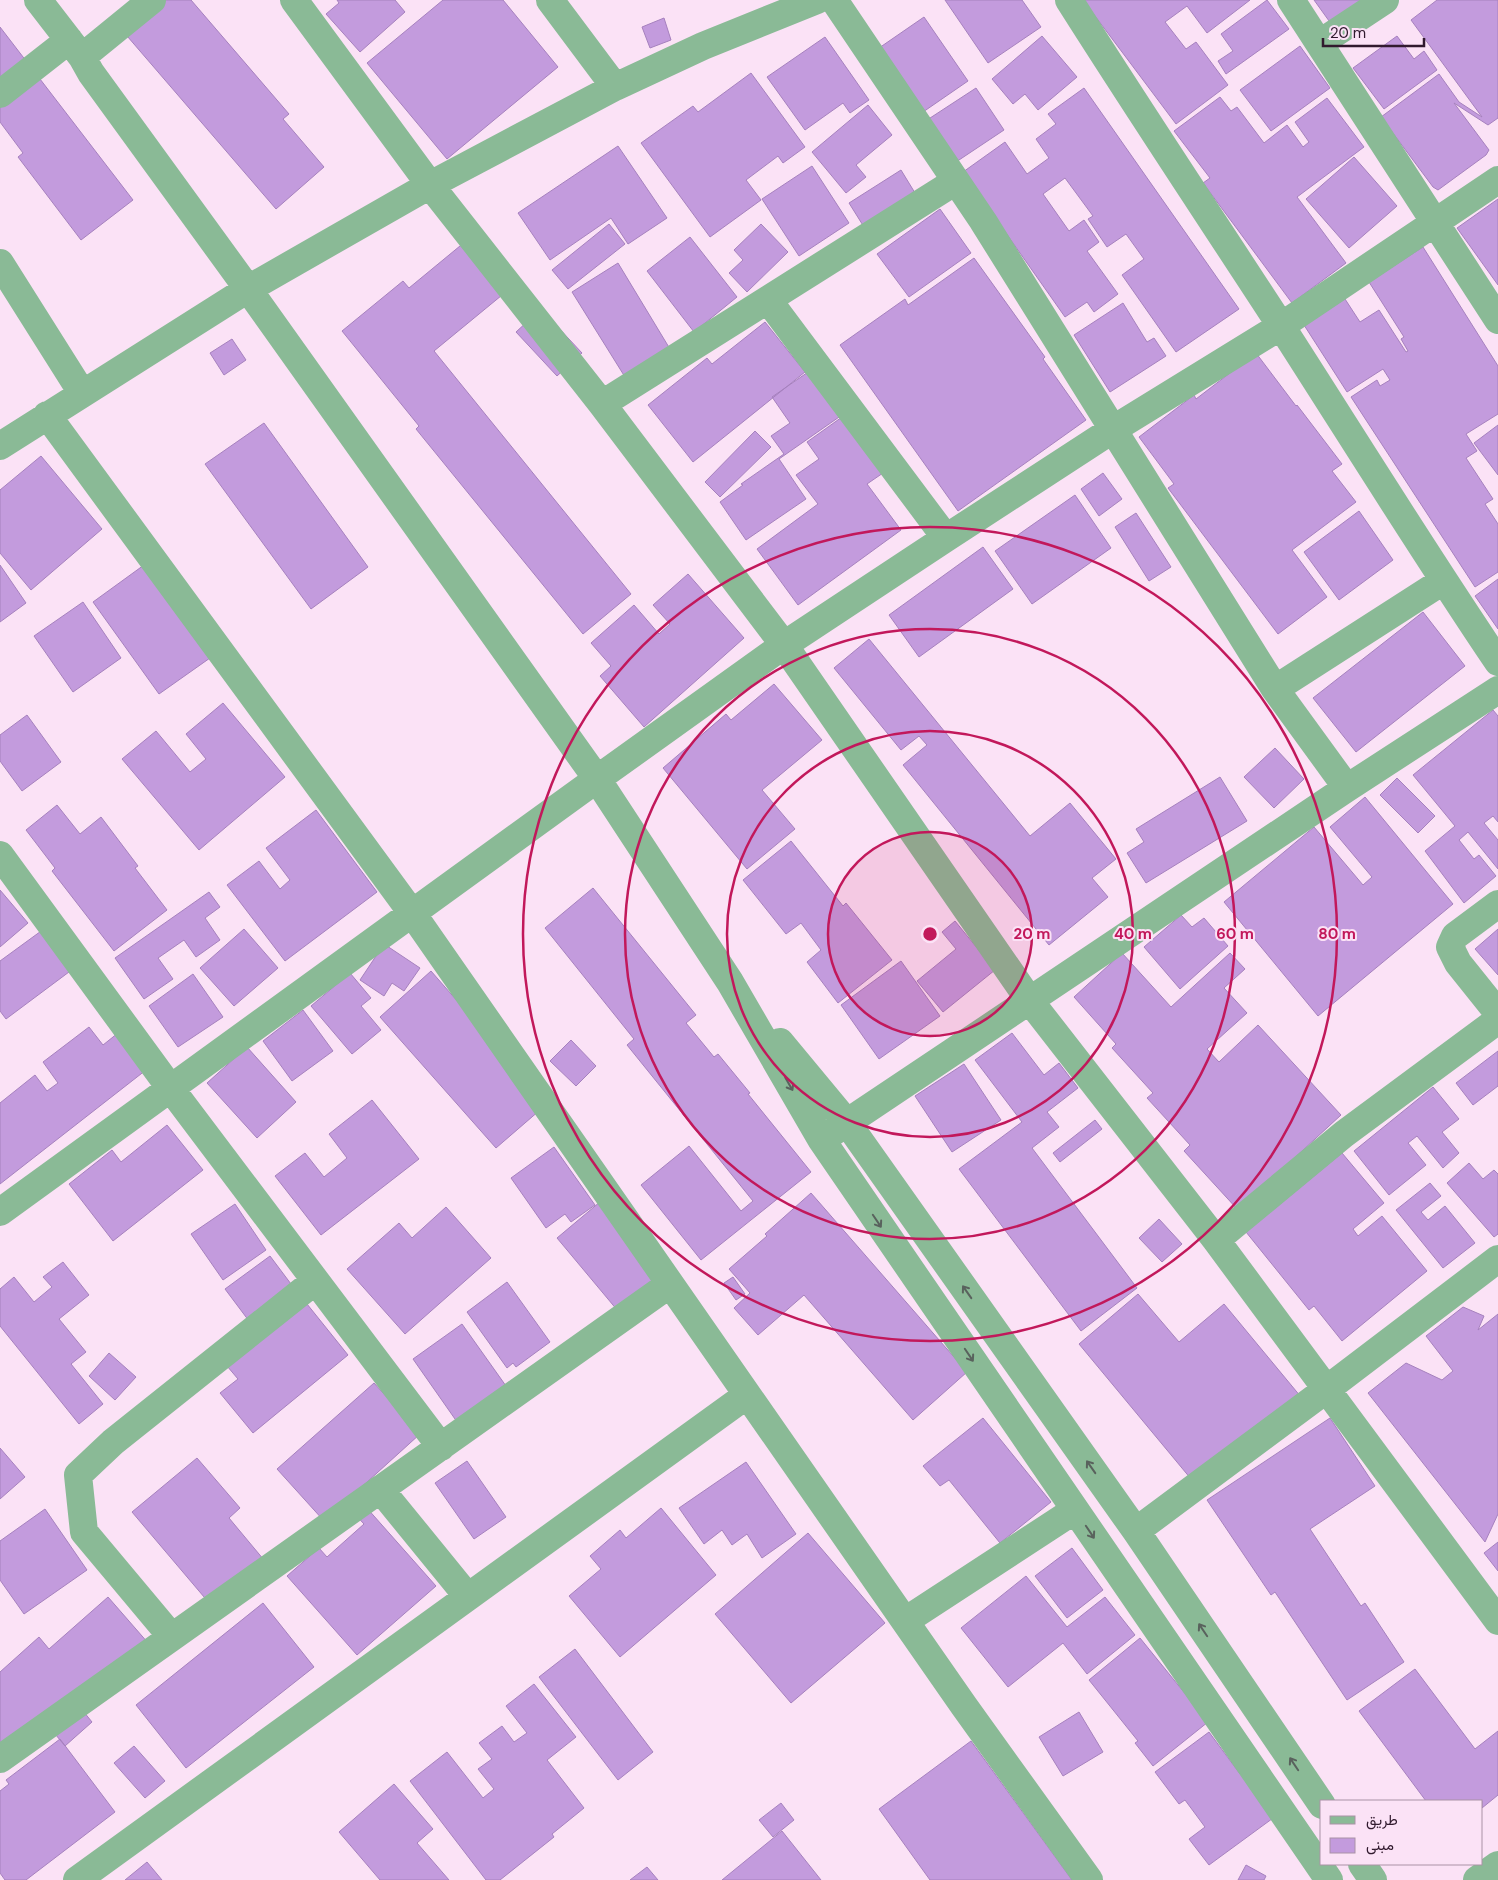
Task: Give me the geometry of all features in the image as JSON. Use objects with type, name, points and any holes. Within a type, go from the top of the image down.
[{"type":"street","points":[[38,0],[248,289],[596,778],[730,982],[821,1139],[1329,1880]]},
{"type":"street","points":[[0,94],[152,0]]},
{"type":"street","points":[[294,0],[430,185],[602,404],[784,645],[1030,1001],[1216,1240],[1498,1621]]},
{"type":"street","points":[[550,0],[615,87]]},
{"type":"street","points":[[0,446],[248,289],[430,185],[615,87],[703,46],[817,0]]},
{"type":"street","points":[[834,0],[983,221],[1275,689],[1347,788]]},
{"type":"street","points":[[1069,0],[1443,581],[1498,662]]},
{"type":"street","points":[[1291,0],[1498,320]]},
{"type":"street","points":[[1320,43],[1384,0]]},
{"type":"street","points":[[0,1212],[596,778],[784,645],[1112,430],[1280,326],[1498,180]]},
{"type":"street","points":[[602,404],[956,181]]},
{"type":"street","points":[[0,262],[82,393]]},
{"type":"street","points":[[768,300],[946,538]]},
{"type":"street","points":[[48,416],[412,913],[904,1621],[1089,1880]]},
{"type":"street","points":[[1275,689],[1443,581]]},
{"type":"street","points":[[821,1139],[848,1124],[1347,788],[1498,690]]},
{"type":"street","points":[[0,855],[171,1089],[440,1446]]},
{"type":"street","points":[[1498,904],[1456,936],[1450,947],[1458,963],[1498,1013]]},
{"type":"street","points":[[730,982],[848,1124],[1136,1531],[1320,1802]]},
{"type":"street","points":[[1216,1240],[1344,1134],[1498,1020]]},
{"type":"street","points":[[1136,1531],[1327,1389],[1493,1272]]},
{"type":"street","points":[[171,1636],[84,1532],[78,1475],[112,1442],[315,1281]]},
{"type":"street","points":[[0,1758],[670,1284]]},
{"type":"street","points":[[77,1880],[747,1394]]},
{"type":"street","points":[[380,1490],[468,1597]]},
{"type":"street","points":[[904,1621],[1075,1510]]},
{"type":"street","points":[[1363,1865],[1373,1880]]},
{"type":"street","points":[[1477,1880],[1498,1865]]},
{"type":"building","points":[[141,0],[191,0],[289,114],[283,119],[324,167],[276,209],[115,22]]},
{"type":"building","points":[[337,0],[395,0],[405,12],[360,52],[326,14],[339,3]]},
{"type":"building","points":[[443,0],[503,0],[558,67],[447,159],[367,63]]},
{"type":"building","points":[[945,0],[1022,0],[1041,27],[988,63]]},
{"type":"building","points":[[1083,0],[1250,0],[1207,33],[1187,6],[1165,22],[1186,49],[1196,42],[1228,85],[1176,124]]},
{"type":"building","points":[[1267,0],[1289,29],[1226,74],[1218,61],[1233,51],[1221,34]]},
{"type":"building","points":[[1314,0],[1382,0],[1337,32]]},
{"type":"building","points":[[1437,0],[1498,0],[1498,118],[1488,125],[1454,103],[1489,150],[1486,155],[1438,190],[1433,187],[1381,117],[1439,74],[1459,102],[1482,117],[1411,20]]},
{"type":"building","points":[[924,17],[968,81],[923,112],[879,48]]},
{"type":"building","points":[[664,18],[671,40],[650,48],[642,27]]},
{"type":"building","points":[[0,27],[133,200],[81,240],[18,157],[23,153],[0,122]]},
{"type":"building","points":[[1042,36],[1077,77],[1038,110],[1025,94],[1013,104],[992,79]]},
{"type":"building","points":[[1397,36],[1414,59],[1424,51],[1437,70],[1384,109],[1353,68]]},
{"type":"building","points":[[825,37],[869,100],[850,113],[843,103],[805,130],[767,77]]},
{"type":"building","points":[[1300,46],[1330,88],[1271,131],[1240,90]]},
{"type":"building","points":[[751,73],[805,147],[783,163],[778,156],[746,180],[761,200],[710,237],[641,143],[693,106],[698,112]]},
{"type":"building","points":[[976,88],[1004,130],[956,162],[927,120]]},
{"type":"building","points":[[1084,88],[1239,309],[1176,352],[1122,275],[1144,259],[1126,234],[1107,247],[1088,219],[1093,216],[1065,178],[1043,194],[1069,231],[1084,220],[1099,242],[1087,251],[1118,294],[1094,312],[1087,302],[1065,317],[963,172],[1005,142],[1027,174],[1049,158],[1036,139],[1056,124],[1048,114]]},
{"type":"building","points":[[1220,97],[1231,111],[1237,107],[1264,143],[1287,125],[1303,147],[1309,142],[1295,122],[1327,98],[1364,147],[1297,197],[1346,263],[1292,303],[1203,183],[1210,178],[1174,131]]},
{"type":"building","points":[[868,105],[892,135],[856,165],[866,177],[846,193],[812,152]]},
{"type":"building","points":[[618,146],[667,218],[628,244],[611,218],[550,260],[518,213]]},
{"type":"building","points":[[1354,157],[1397,206],[1349,248],[1306,199]]},
{"type":"building","points":[[812,166],[849,223],[799,256],[762,199]]},
{"type":"building","points":[[901,170],[923,206],[864,227],[849,203]]},
{"type":"building","points":[[1498,199],[1498,285],[1457,228]]},
{"type":"building","points":[[940,209],[971,253],[909,297],[877,254]]},
{"type":"building","points":[[609,224],[625,244],[568,289],[552,270]]},
{"type":"building","points":[[761,224],[788,252],[747,292],[729,273],[743,260],[734,250]]},
{"type":"building","points":[[690,237],[737,297],[694,332],[647,271]]},
{"type":"building","points":[[466,241],[507,291],[434,351],[631,594],[583,634],[416,429],[419,426],[342,331],[403,281],[409,288]]},
{"type":"building","points":[[1423,247],[1498,366],[1498,414],[1466,434],[1477,451],[1466,458],[1493,499],[1485,504],[1498,524],[1498,572],[1475,587],[1351,397],[1377,380],[1380,386],[1390,380],[1383,369],[1347,392],[1304,325],[1345,299],[1360,322],[1379,310],[1406,352],[1408,351],[1401,339],[1404,337],[1369,282]]},
{"type":"building","points":[[974,258],[1045,357],[1043,359],[1086,420],[958,511],[840,345],[905,299],[908,305]]},
{"type":"building","points":[[618,263],[670,349],[625,377],[572,292]]},
{"type":"building","points":[[1123,303],[1147,342],[1154,338],[1166,356],[1110,392],[1074,335]]},
{"type":"building","points":[[541,309],[582,353],[557,376],[516,332]]},
{"type":"building","points":[[765,322],[805,372],[693,462],[648,405],[707,358],[712,364]]},
{"type":"building","points":[[232,339],[246,360],[224,375],[210,353]]},
{"type":"building","points":[[1256,353],[1342,464],[1332,471],[1356,502],[1292,550],[1327,597],[1278,634],[1168,488],[1174,484],[1139,437],[1194,395],[1196,399]]},
{"type":"building","points":[[811,370],[842,415],[779,459],[806,499],[746,540],[720,502],[743,485],[741,484],[784,454],[771,436],[790,423],[772,397]]},
{"type":"building","points":[[842,417],[883,473],[867,484],[901,530],[798,605],[757,549],[818,504],[796,475],[819,459],[807,442]]},
{"type":"building","points":[[264,423],[368,567],[311,609],[205,464]]},
{"type":"building","points":[[1498,425],[1498,475],[1474,443]]},
{"type":"building","points":[[755,431],[771,447],[720,497],[705,482]]},
{"type":"building","points":[[41,456],[102,529],[31,590],[0,553],[0,490]]},
{"type":"building","points":[[1103,473],[1122,499],[1099,516],[1081,489]]},
{"type":"building","points":[[1075,495],[1111,548],[1032,604],[995,551]]},
{"type":"building","points":[[1359,511],[1393,560],[1339,600],[1304,552]]},
{"type":"building","points":[[1136,513],[1171,567],[1149,581],[1115,527]]},
{"type":"building","points":[[983,547],[1013,589],[919,657],[889,615]]},
{"type":"building","points":[[0,565],[26,603],[0,622]]},
{"type":"building","points":[[144,565],[210,658],[159,694],[93,602]]},
{"type":"building","points":[[688,574],[744,638],[644,727],[600,676],[611,666],[591,643],[634,605],[659,634],[670,624],[653,605]]},
{"type":"building","points":[[1498,579],[1498,629],[1475,596]]},
{"type":"building","points":[[83,602],[121,658],[73,692],[34,636]]},
{"type":"building","points":[[1423,612],[1465,666],[1356,752],[1313,698]]},
{"type":"building","points":[[869,639],[1030,836],[1070,803],[1116,859],[1092,878],[1108,897],[1049,945],[903,765],[927,745],[919,736],[901,750],[834,668]]},
{"type":"building","points":[[774,684],[822,740],[762,790],[795,829],[747,869],[663,768],[726,714],[731,720]]},
{"type":"building","points":[[223,703],[285,777],[199,850],[122,759],[156,731],[190,772],[206,759],[186,734]]},
{"type":"building","points":[[1493,710],[1498,716],[1498,822],[1493,816],[1484,823],[1498,840],[1498,869],[1468,832],[1459,840],[1474,859],[1479,855],[1496,876],[1464,903],[1425,851],[1455,826],[1413,775]]},
{"type":"building","points":[[27,715],[61,762],[22,791],[0,761],[0,735]]},
{"type":"building","points":[[1275,748],[1304,779],[1274,808],[1244,777]]},
{"type":"building","points":[[1220,777],[1247,821],[1146,883],[1127,853],[1144,842],[1136,829]]},
{"type":"building","points":[[1397,778],[1435,816],[1418,833],[1380,795]]},
{"type":"building","points":[[1365,797],[1453,904],[1318,1016],[1224,902],[1314,827],[1363,885],[1372,877],[1330,827]]},
{"type":"building","points":[[57,805],[80,834],[101,817],[138,866],[135,868],[167,910],[114,951],[52,871],[55,868],[26,830]]},
{"type":"building","points":[[316,810],[377,892],[285,961],[227,885],[259,861],[280,889],[290,880],[266,848]]},
{"type":"building","points":[[791,841],[843,906],[846,903],[892,960],[838,1003],[807,962],[821,950],[801,923],[786,934],[743,880]]},
{"type":"building","points":[[593,888],[696,1015],[686,1023],[714,1057],[718,1054],[811,1172],[701,1260],[641,1185],[689,1146],[741,1211],[753,1201],[627,1045],[634,1039],[545,928]]},
{"type":"building","points":[[0,890],[28,923],[0,947]]},
{"type":"building","points":[[209,892],[220,907],[205,918],[220,940],[196,957],[184,940],[158,958],[173,979],[144,999],[115,958]]},
{"type":"building","points":[[1181,915],[1192,927],[1204,918],[1228,946],[1180,989],[1144,947]]},
{"type":"building","points":[[955,921],[995,970],[943,1012],[917,981],[956,949],[942,932]]},
{"type":"building","points":[[48,926],[77,966],[6,1019],[0,1011],[0,961]]},
{"type":"building","points":[[244,929],[278,968],[234,1006],[200,968]]},
{"type":"building","points":[[1498,929],[1498,975],[1475,949]]},
{"type":"building","points":[[384,944],[420,968],[404,991],[392,983],[384,996],[360,980]]},
{"type":"building","points":[[1122,953],[1171,1007],[1230,953],[1245,969],[1224,988],[1247,1013],[1207,1049],[1219,1062],[1258,1025],[1341,1115],[1238,1210],[1184,1151],[1190,1145],[1147,1098],[1153,1093],[1112,1048],[1116,1044],[1074,997]]},
{"type":"building","points":[[901,961],[940,1016],[879,1059],[841,1005]]},
{"type":"building","points":[[431,971],[547,1104],[496,1148],[380,1017]]},
{"type":"building","points":[[350,973],[371,998],[361,1006],[381,1030],[352,1054],[311,1006]]},
{"type":"building","points":[[193,974],[223,1017],[178,1047],[149,1006]]},
{"type":"building","points":[[303,1010],[333,1051],[292,1081],[263,1041]]},
{"type":"building","points":[[89,1027],[103,1045],[118,1033],[146,1070],[0,1184],[0,1103],[35,1075],[47,1091],[58,1083],[43,1062]]},
{"type":"building","points":[[1012,1033],[1044,1075],[1059,1063],[1078,1088],[1047,1112],[1059,1127],[1032,1148],[1137,1288],[1081,1331],[959,1169],[1022,1122],[975,1060]]},
{"type":"building","points":[[571,1040],[596,1066],[576,1086],[550,1061]]},
{"type":"building","points":[[247,1047],[296,1102],[257,1138],[207,1083]]},
{"type":"building","points":[[1498,1051],[1498,1086],[1473,1105],[1456,1083]]},
{"type":"building","points":[[964,1064],[1001,1120],[952,1152],[915,1096]]},
{"type":"building","points":[[1433,1087],[1459,1119],[1442,1132],[1459,1153],[1443,1168],[1417,1136],[1408,1143],[1426,1165],[1389,1195],[1354,1151]]},
{"type":"building","points":[[372,1100],[419,1159],[321,1235],[275,1176],[305,1153],[324,1177],[347,1158],[329,1134]]},
{"type":"building","points":[[1095,1120],[1102,1129],[1060,1162],[1053,1153]]},
{"type":"building","points":[[167,1125],[203,1170],[113,1241],[69,1184],[112,1150],[121,1162]]},
{"type":"building","points":[[554,1147],[595,1205],[571,1222],[565,1214],[546,1228],[511,1178]]},
{"type":"building","points":[[1342,1153],[1384,1203],[1353,1229],[1358,1236],[1382,1216],[1427,1271],[1342,1341],[1314,1306],[1309,1310],[1246,1232]]},
{"type":"building","points":[[1469,1163],[1483,1179],[1494,1170],[1498,1174],[1498,1234],[1494,1237],[1447,1183]]},
{"type":"building","points":[[1430,1183],[1441,1196],[1421,1212],[1428,1220],[1445,1206],[1475,1243],[1443,1268],[1396,1210]]},
{"type":"building","points":[[811,1193],[967,1372],[913,1420],[804,1295],[758,1335],[734,1308],[750,1293],[729,1269],[767,1236],[765,1234]]},
{"type":"building","points":[[607,1196],[673,1276],[623,1317],[557,1238]]},
{"type":"building","points":[[235,1204],[266,1250],[223,1280],[191,1234]]},
{"type":"building","points":[[446,1207],[491,1258],[405,1334],[347,1269],[399,1223],[412,1238]]},
{"type":"building","points":[[1159,1219],[1182,1244],[1162,1262],[1139,1238]]},
{"type":"building","points":[[270,1256],[297,1292],[252,1325],[225,1289]]},
{"type":"building","points":[[63,1262],[89,1295],[59,1319],[86,1352],[71,1364],[103,1404],[79,1424],[0,1326],[0,1289],[14,1277],[34,1302],[52,1287],[43,1277]]},
{"type":"building","points":[[733,1277],[745,1294],[736,1300],[724,1283]]},
{"type":"building","points":[[507,1282],[550,1342],[516,1367],[513,1363],[507,1368],[467,1312]]},
{"type":"building","points":[[1138,1294],[1179,1342],[1224,1304],[1306,1403],[1201,1491],[1079,1344]]},
{"type":"building","points":[[307,1304],[348,1355],[253,1433],[220,1393],[238,1379],[227,1366]]},
{"type":"building","points":[[1463,1307],[1484,1316],[1478,1330],[1498,1314],[1498,1514],[1485,1542],[1368,1393],[1406,1363],[1442,1380],[1453,1371],[1426,1336]]},
{"type":"building","points":[[462,1324],[511,1393],[462,1429],[413,1359]]},
{"type":"building","points":[[109,1353],[136,1377],[115,1400],[89,1376]]},
{"type":"building","points":[[374,1383],[420,1434],[324,1521],[277,1469]]},
{"type":"building","points":[[983,1418],[1051,1502],[1000,1543],[949,1480],[940,1486],[923,1466]]},
{"type":"building","points":[[1330,1418],[1375,1486],[1310,1529],[1361,1606],[1365,1603],[1404,1662],[1347,1700],[1275,1592],[1271,1595],[1207,1500]]},
{"type":"building","points":[[0,1448],[25,1477],[0,1499]]},
{"type":"building","points":[[197,1458],[240,1508],[229,1518],[264,1560],[210,1604],[132,1512]]},
{"type":"building","points":[[467,1461],[506,1517],[474,1539],[435,1483]]},
{"type":"building","points":[[746,1462],[796,1534],[762,1558],[747,1534],[732,1545],[722,1530],[704,1544],[679,1508]]},
{"type":"building","points":[[358,1498],[436,1586],[357,1655],[287,1576],[319,1548],[327,1557],[364,1524],[351,1510]]},
{"type":"building","points":[[661,1508],[716,1575],[620,1657],[569,1596],[601,1569],[590,1556],[620,1530],[626,1538]]},
{"type":"building","points":[[45,1509],[87,1570],[24,1614],[0,1580],[0,1541]]},
{"type":"building","points":[[808,1533],[885,1623],[791,1703],[715,1614]]},
{"type":"building","points":[[1498,1542],[1498,1571],[1484,1553]]},
{"type":"building","points":[[1072,1548],[1103,1590],[1067,1618],[1035,1576]]},
{"type":"building","points":[[1026,1576],[1067,1627],[1105,1597],[1135,1635],[1087,1674],[1063,1643],[1008,1687],[961,1628]]},
{"type":"building","points":[[108,1597],[149,1644],[79,1706],[92,1722],[65,1746],[46,1723],[0,1764],[0,1672],[39,1637],[49,1649]]},
{"type":"building","points":[[263,1603],[314,1667],[186,1768],[136,1705]]},
{"type":"building","points":[[1140,1638],[1208,1722],[1153,1766],[1135,1743],[1138,1741],[1089,1680]]},
{"type":"building","points":[[575,1649],[653,1752],[618,1780],[539,1677]]},
{"type":"building","points":[[1415,1669],[1475,1749],[1498,1731],[1498,1795],[1483,1807],[1483,1800],[1425,1800],[1359,1711]]},
{"type":"building","points":[[534,1684],[576,1737],[547,1760],[584,1808],[552,1834],[554,1837],[500,1880],[486,1880],[410,1781],[447,1752],[483,1798],[494,1789],[478,1769],[492,1759],[479,1743],[502,1726],[514,1742],[527,1733],[506,1706]]},
{"type":"building","points":[[1079,1712],[1103,1752],[1063,1776],[1039,1737]]},
{"type":"building","points":[[1209,1732],[1240,1774],[1280,1813],[1209,1865],[1189,1839],[1205,1827],[1185,1800],[1179,1804],[1155,1772]]},
{"type":"building","points":[[60,1739],[115,1812],[26,1880],[5,1880],[0,1873],[0,1791],[9,1784],[6,1780]]},
{"type":"building","points":[[971,1741],[1072,1880],[930,1880],[879,1809]]},
{"type":"building","points":[[134,1746],[165,1781],[145,1798],[114,1763]]},
{"type":"building","points":[[394,1784],[433,1829],[417,1843],[449,1880],[380,1880],[339,1832]]},
{"type":"building","points":[[781,1803],[794,1820],[773,1837],[759,1820]]},
{"type":"building","points":[[782,1831],[821,1880],[722,1880]]},
{"type":"building","points":[[147,1862],[162,1880],[125,1880]]},
{"type":"building","points":[[1246,1865],[1266,1876],[1264,1880],[1238,1880]]},
{"type":"building","points":[[647,1867],[658,1880],[630,1880]]}]
